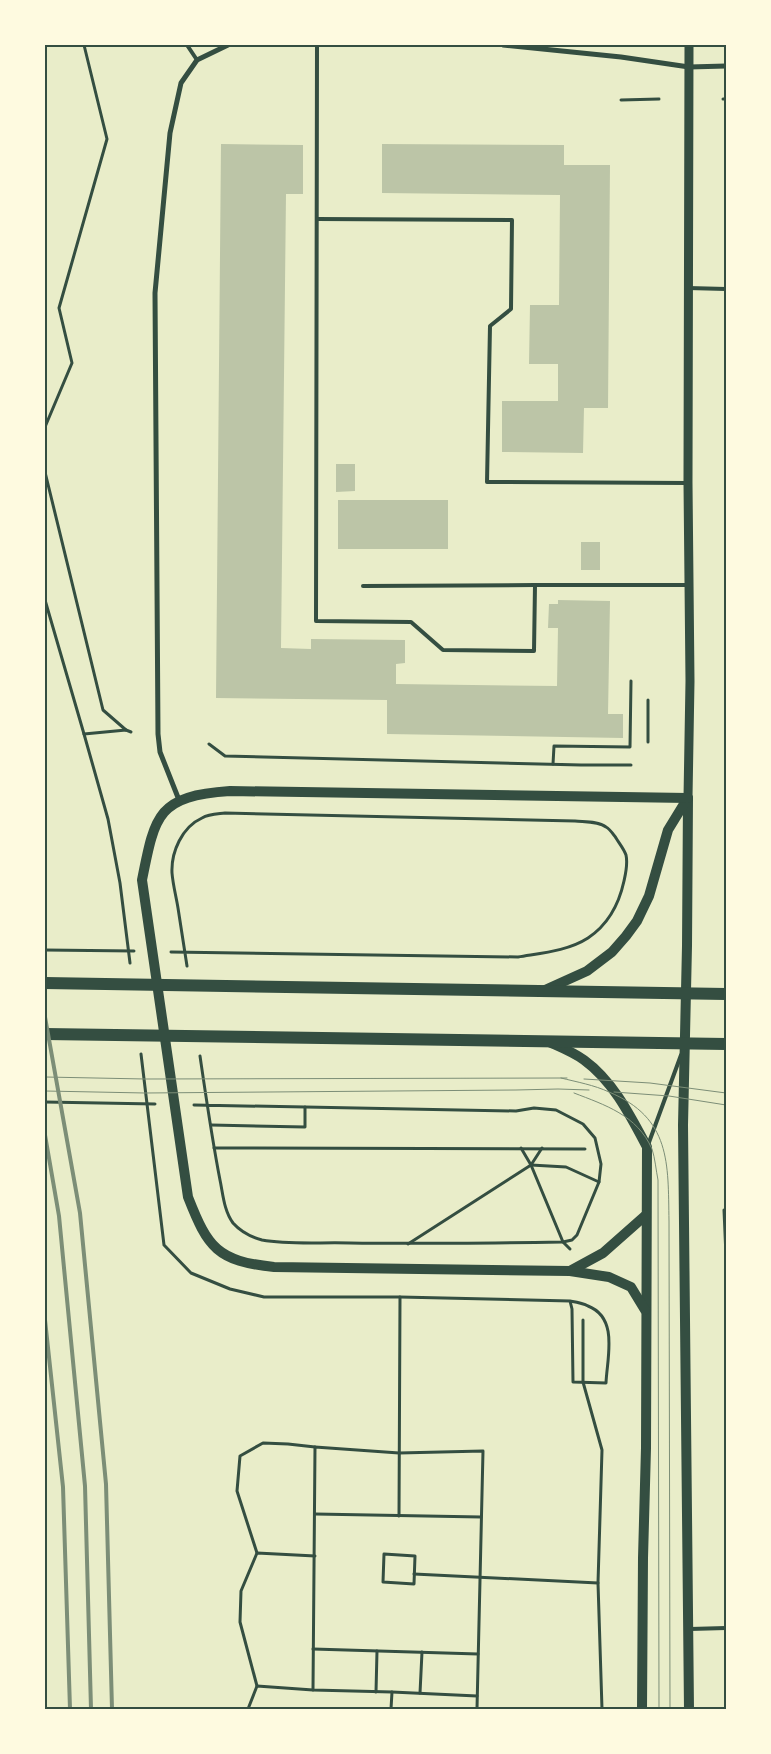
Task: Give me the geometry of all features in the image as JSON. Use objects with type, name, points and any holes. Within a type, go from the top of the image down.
[{"type":"main road","points":[[645,1310],[631,1286],[609,1277],[570,1271],[274,1267],[242,1263],[228,1257],[210,1244],[199,1225],[188,1197],[142,880],[153,835],[160,816],[168,806],[179,800],[206,793],[230,791],[688,798]]},
{"type":"main road","points":[[542,991],[587,970],[612,952],[626,936],[649,896],[668,830],[688,798]]},
{"type":"main road","points":[[688,798],[683,1125],[689,1709]]},
{"type":"main road","points":[[45,983],[726,994]]},
{"type":"main road","points":[[45,1034],[726,1044]]},
{"type":"main road","points":[[548,1041],[583,1059],[608,1083],[623,1104],[647,1147],[646,1448],[642,1709]]},
{"type":"main road","points":[[570,1271],[602,1253],[646,1215]]},
{"type":"street","points":[[179,800],[160,752],[158,734],[155,293],[170,133],[181,83],[197,60],[228,45]]},
{"type":"street","points":[[503,45],[541,47],[621,56],[689,67],[726,66]]},
{"type":"street","points":[[688,798],[690,681],[688,585],[689,45]]},
{"type":"lane","points":[[187,45],[197,60]]},
{"type":"lane","points":[[317,45],[316,621],[411,622],[443,650],[534,651],[535,585]]},
{"type":"lane","points":[[317,219],[512,220],[511,309],[490,326],[488,482],[688,482]]},
{"type":"lane","points":[[688,288],[726,290]]},
{"type":"lane","points":[[363,586],[688,585]]},
{"type":"lane","points":[[647,1147],[685,1044]]},
{"type":"lane","points":[[688,1629],[726,1628]]},
{"type":"path","points":[[45,427],[72,363],[59,308],[107,139],[84,45]]},
{"type":"path","points":[[621,100],[659,99]]},
{"type":"path","points":[[45,472],[103,710],[126,730],[131,732]]},
{"type":"path","points":[[45,600],[108,819],[120,883]]},
{"type":"path","points":[[553,764],[554,746],[630,747],[631,681]]},
{"type":"path","points":[[648,700],[648,742]]},
{"type":"path","points":[[84,734],[126,730]]},
{"type":"path","points":[[209,744],[225,756],[630,765]]},
{"type":"path","points":[[45,950],[144,951]]},
{"type":"path","points":[[163,952],[518,957]]},
{"type":"path","points":[[45,1102],[165,1104]]},
{"type":"path","points":[[185,1105],[516,1111],[534,1108],[556,1110],[583,1124],[595,1138],[601,1164],[600,1182],[577,1236],[572,1240],[563,1242]]},
{"type":"path","points":[[210,1125],[305,1127],[305,1107]]},
{"type":"path","points":[[214,1148],[585,1149]]},
{"type":"path","points":[[522,1148],[531,1164],[563,1242],[571,1250]]},
{"type":"path","points":[[408,1244],[531,1164],[543,1148]]},
{"type":"path","points":[[531,1164],[566,1167],[600,1182]]},
{"type":"path","points":[[724,1210],[726,1256]]},
{"type":"path","points":[[399,1516],[400,1297],[570,1301],[590,1306],[605,1318],[609,1330],[606,1383],[573,1382],[572,1309],[570,1301]]},
{"type":"path","points":[[582,1320],[583,1382],[602,1450],[598,1583],[602,1709]]},
{"type":"path","points":[[248,1709],[257,1686],[240,1622],[242,1591],[257,1553],[237,1491],[240,1456],[263,1444],[288,1444],[399,1453],[483,1452],[477,1709]]},
{"type":"path","points":[[313,1690],[315,1447]]},
{"type":"path","points":[[315,1514],[481,1517]]},
{"type":"path","points":[[257,1553],[315,1556]]},
{"type":"path","points":[[384,1554],[416,1556],[414,1574],[414,1584],[383,1582],[384,1554]]},
{"type":"path","points":[[414,1574],[598,1583]]},
{"type":"path","points":[[313,1649],[478,1654]]},
{"type":"path","points":[[376,1692],[377,1651]]},
{"type":"path","points":[[420,1693],[422,1652]]},
{"type":"path","points":[[257,1686],[477,1696]]},
{"type":"path","points":[[391,1709],[392,1692]]},
{"type":"building","points":[[221,144],[303,145],[303,194],[286,194],[281,648],[311,649],[311,639],[405,640],[405,663],[396,664],[396,684],[557,686],[558,628],[548,628],[549,604],[558,604],[558,600],[610,601],[608,714],[623,714],[623,738],[387,734],[387,700],[216,698]]},
{"type":"building","points":[[382,144],[564,145],[564,165],[610,165],[608,408],[584,408],[583,453],[502,452],[502,401],[558,401],[558,364],[529,364],[530,305],[559,305],[560,195],[382,193]]},
{"type":"building","points":[[336,464],[355,464],[355,491],[336,492]]},
{"type":"building","points":[[338,500],[448,500],[448,549],[338,549]]},
{"type":"building","points":[[581,542],[600,542],[600,570],[581,570]]},
{"type":"tram line","points":[[45,1077],[145,1079],[567,1078]]},
{"type":"tram line","points":[[561,1078],[597,1087],[629,1103],[644,1115],[655,1129],[662,1144],[666,1162],[669,1221],[670,1709]]},
{"type":"tram line","points":[[584,1079],[650,1083],[726,1093]]},
{"type":"tram line","points":[[45,1091],[145,1093],[589,1090]]},
{"type":"tram line","points":[[614,1092],[669,1096],[726,1105]]},
{"type":"tram line","points":[[574,1093],[619,1113],[638,1128],[646,1137],[652,1149],[658,1180],[659,1709]]},
{"type":"railway","points":[[45,1017],[80,1213],[106,1484],[112,1709]]},
{"type":"railway","points":[[45,1135],[59,1216],[85,1486],[91,1709]]},
{"type":"railway","points":[[45,1320],[63,1487],[70,1709]]}]
